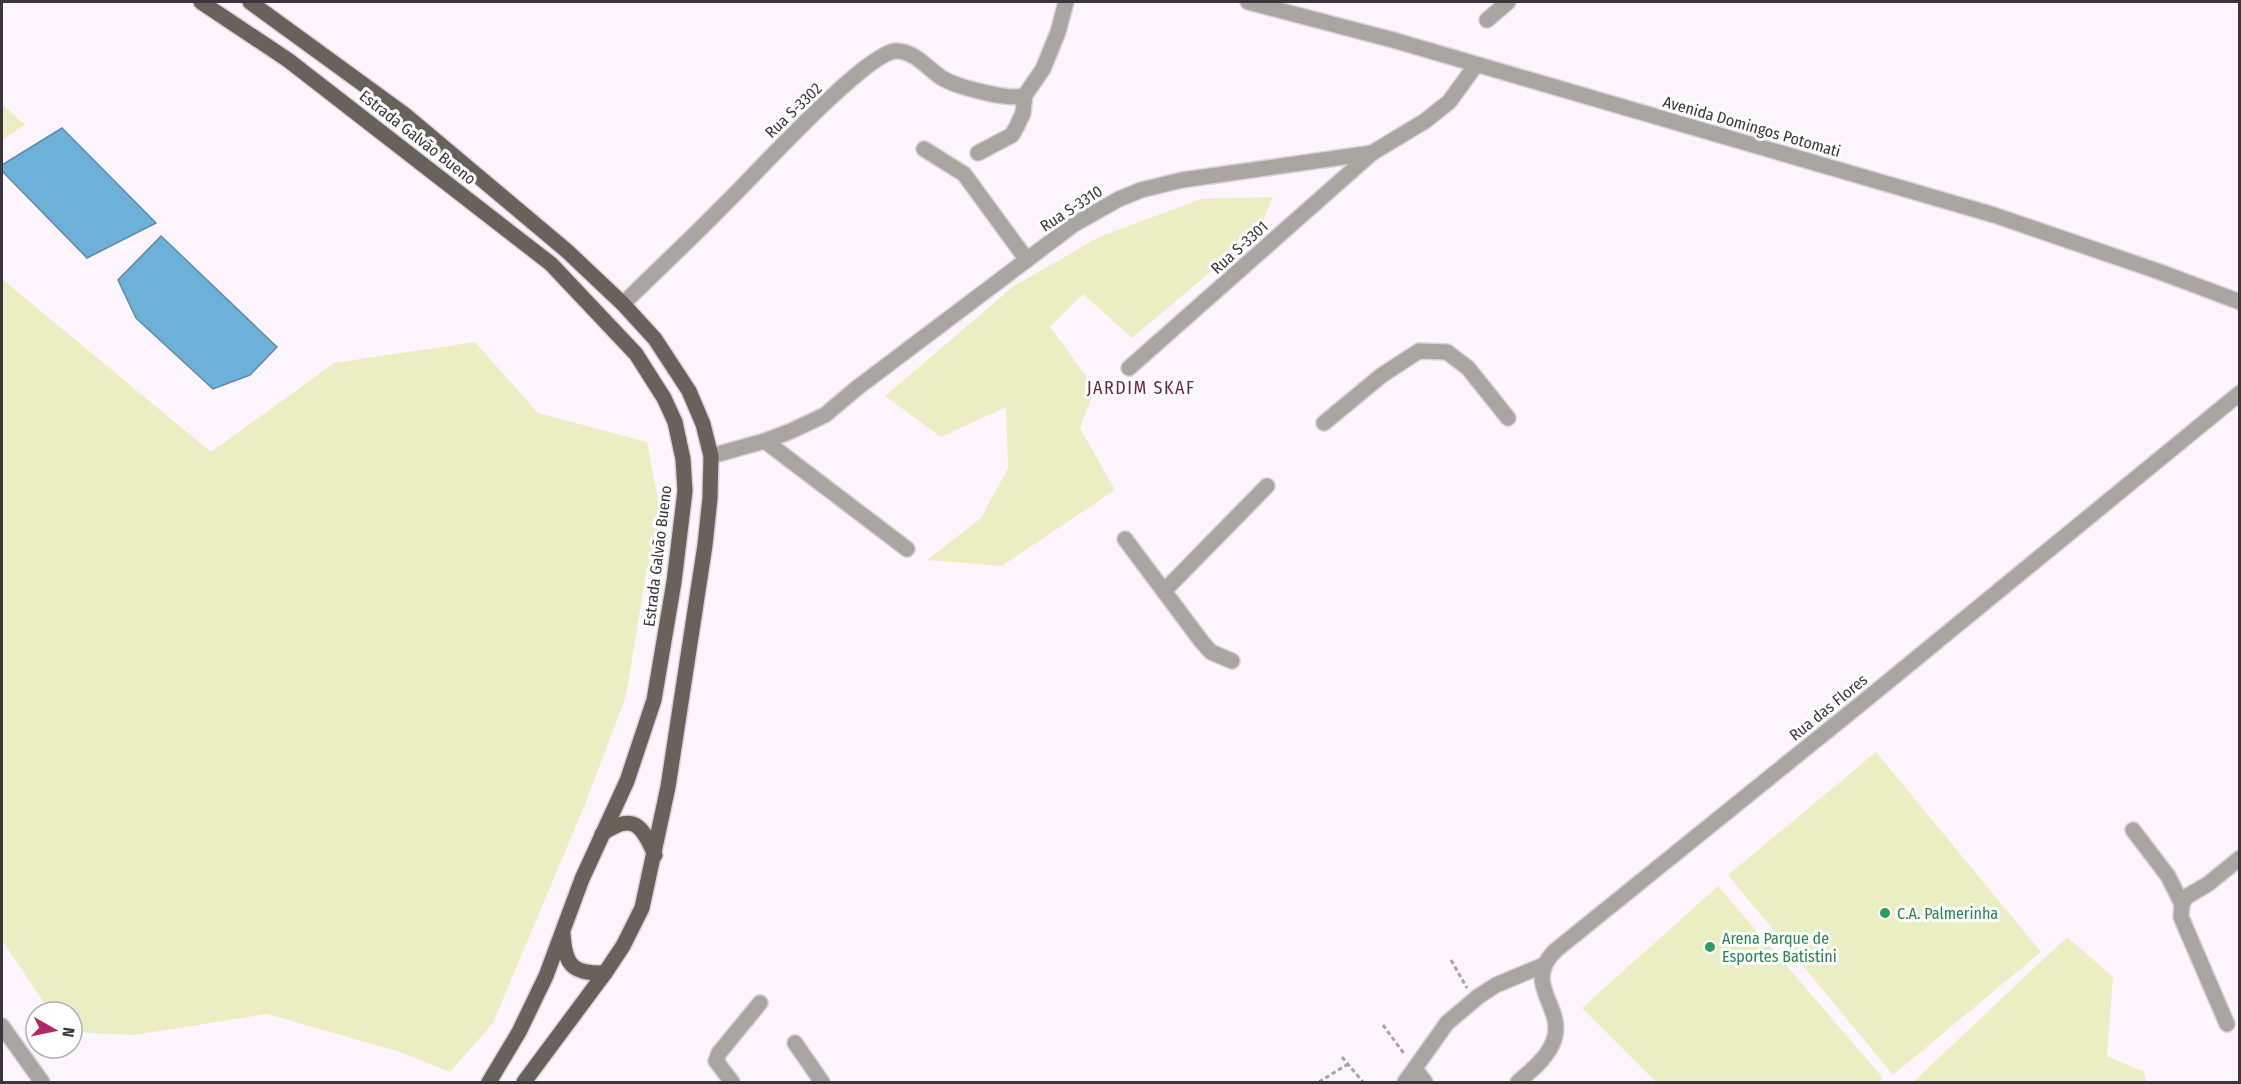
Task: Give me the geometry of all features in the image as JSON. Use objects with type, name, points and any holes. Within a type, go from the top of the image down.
[{"type":"main road","name":"Estrada Galvão Bueno","points":[[201,2],[288,60],[551,264],[636,354],[664,398],[675,422],[683,459],[685,491],[674,582],[654,700],[627,781],[582,879],[546,976],[519,1032],[489,1083]]},
{"type":"main road","name":"Estrada Galvão Bueno","points":[[250,2],[404,114],[558,244],[623,304],[655,339],[674,366],[689,391],[703,424],[711,456],[710,498],[705,545],[668,787],[642,908],[623,946],[605,973],[524,1083]]},
{"type":"main road","points":[[602,834],[613,826],[630,822],[644,831],[655,855]]},
{"type":"main road","points":[[562,931],[564,950],[568,961],[574,968],[582,973],[605,973]]},
{"type":"street","points":[[978,153],[1012,135],[1023,112],[1025,94],[1043,69],[1058,32],[1066,2]]},
{"type":"street","name":"Avenida Domingos Potomati","points":[[1248,2],[1476,64],[1994,215],[2240,302]]},
{"type":"street","points":[[1487,20],[1508,2]]},
{"type":"street","name":"Rua S-3302","points":[[623,304],[726,204],[813,114],[883,54],[900,51],[911,54],[943,78],[971,89],[1013,97],[1025,94]]},
{"type":"street","name":"Rua S-3310","points":[[711,456],[765,441],[825,415],[857,388],[1073,225],[1119,199],[1141,190],[1182,180],[1372,153],[1425,121],[1449,102],[1476,64]]},
{"type":"street","points":[[924,149],[964,174],[1027,260]]},
{"type":"street","name":"Rua S-3301","points":[[1129,369],[1372,153]]},
{"type":"street","points":[[1324,423],[1382,375],[1419,351],[1447,352],[1468,368],[1508,418]]},
{"type":"street","name":"Rua das Flores","points":[[1544,965],[1556,950],[2240,393]]},
{"type":"street","points":[[765,441],[907,549]]},
{"type":"street","points":[[1164,591],[1267,486]]},
{"type":"street","points":[[1125,539],[1211,652],[1232,661]]},
{"type":"street","points":[[2133,830],[2168,876],[2182,904]]},
{"type":"street","points":[[2227,1024],[2181,916],[2182,904],[2186,897],[2208,884],[2240,858]]},
{"type":"street","points":[[1405,1083],[1447,1023],[1474,1000],[1509,978],[1544,965],[1542,984],[1556,1034],[1545,1056],[1528,1079]]},
{"type":"street","points":[[732,1083],[716,1061],[719,1053],[760,1003]]},
{"type":"street","points":[[2,1026],[42,1083]]},
{"type":"street","points":[[795,1043],[822,1083]]},
{"type":"street","points":[[1415,1069],[1425,1083]]},
{"type":"path","points":[[1450,960],[1474,1000]]},
{"type":"path","points":[[1383,1025],[1415,1069]]},
{"type":"path","points":[[1342,1057],[1363,1083]]},
{"type":"path","points":[[1319,1083],[1348,1064]]},
{"type":"green space","points":[[2,104],[25,125],[2,140]]},
{"type":"green space","points":[[1273,197],[1258,232],[1132,338],[1083,294],[1050,327],[1095,388],[1080,428],[1115,490],[1002,566],[927,560],[981,518],[1008,468],[1006,407],[941,437],[885,396],[1014,286],[1099,237],[1201,199]]},
{"type":"green space","points":[[2,279],[211,452],[334,363],[475,342],[538,413],[647,442],[661,516],[646,573],[626,696],[586,802],[493,1023],[450,1072],[400,1052],[267,1014],[134,1035],[84,1033],[84,1000],[42,1000],[2,940]]},
{"type":"green space","name":"C.A. Palmerinha","points":[[1876,752],[2041,952],[1893,1075],[1728,875]]},
{"type":"green space","name":"Arena Parque de Esportes Batistini","points":[[1718,886],[1883,1078],[1878,1082],[1656,1082],[1582,1008]]},
{"type":"green space","points":[[2067,937],[2113,977],[2107,1056],[2144,1072],[2147,1082],[1913,1082]]},
{"type":"water","points":[[62,128],[156,223],[87,258],[2,171],[2,165]]},
{"type":"water","points":[[161,236],[277,347],[250,375],[213,389],[136,318],[118,280]]},
{"type":"place","name":"C.A. Palmerinha","points":[[1885,913]]},
{"type":"place","name":"Arena Parque de Esportes Batistini","points":[[1710,947]]},
{"type":"district","name":"JARDIM SKAF","points":[[1141,388]]}]
